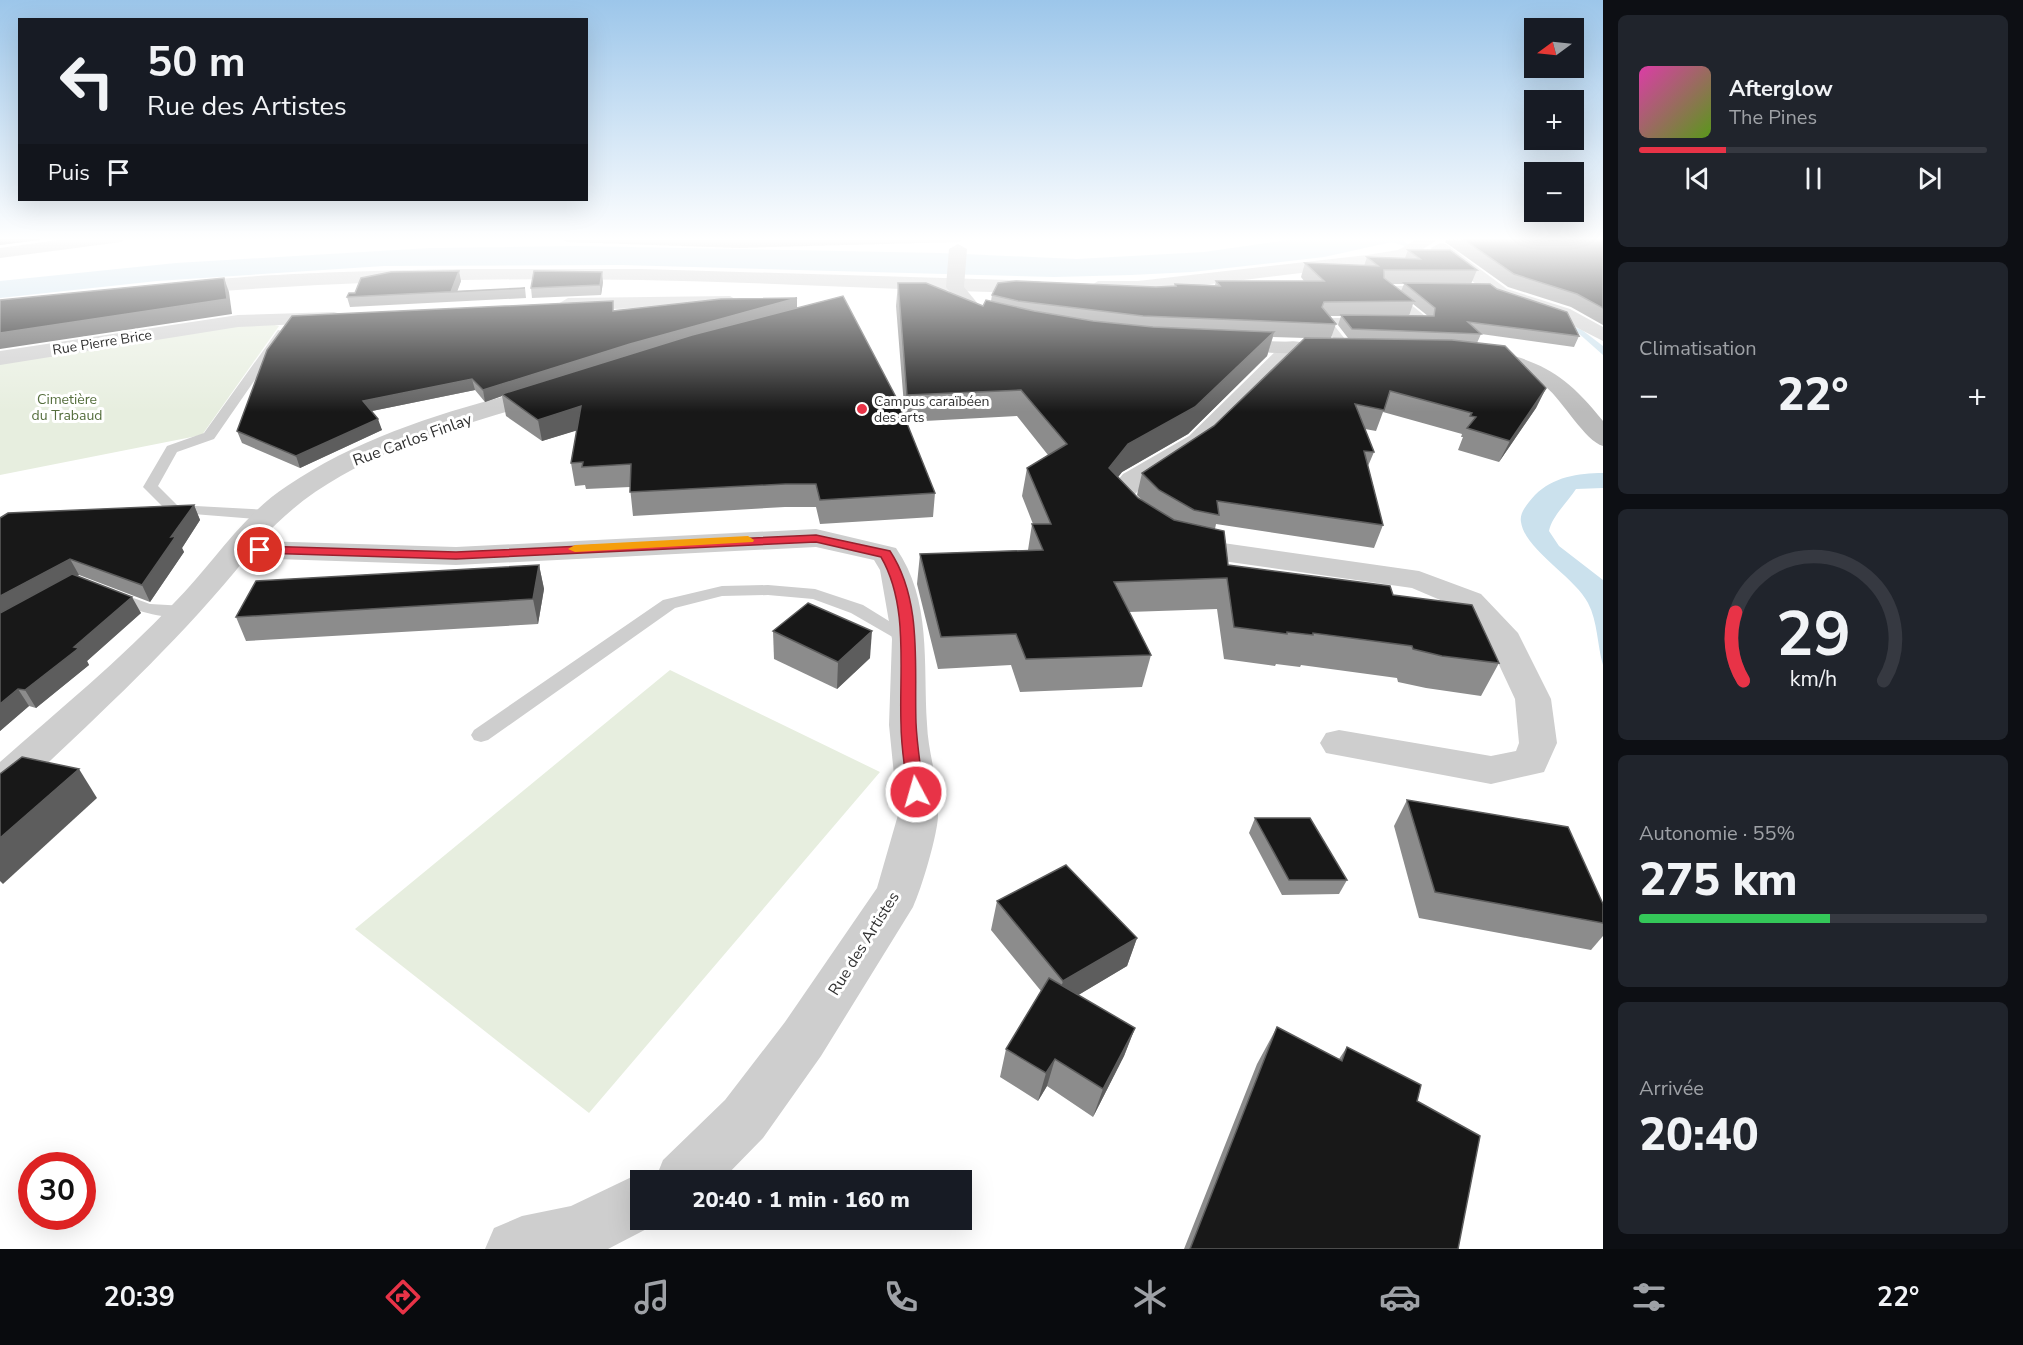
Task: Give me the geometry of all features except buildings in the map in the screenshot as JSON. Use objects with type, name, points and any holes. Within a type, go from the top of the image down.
[{"type":"street","points":[[671,303],[688,295]]},
{"type":"street","points":[[862,295],[847,301],[881,295]]},
{"type":"street","points":[[959,295],[972,309],[1017,322]]},
{"type":"street","points":[[1503,295],[1570,317],[1603,335]]},
{"type":"street","points":[[551,305],[752,302]]},
{"type":"street","points":[[1570,317],[1603,311]]},
{"type":"street","name":"Rue Pierre Brice","points":[[0,358],[238,321],[351,317]]},
{"type":"street","points":[[1201,346],[1358,349]]},
{"type":"street","points":[[1293,347],[1198,441],[1133,480],[1119,495],[1142,520],[1177,542],[1223,552],[1419,580],[1470,601],[1501,633],[1533,699],[1538,743],[1530,762],[1491,770],[1339,743]]},
{"type":"street","points":[[1454,352],[1512,362],[1550,376],[1574,400],[1603,438]]},
{"type":"street","name":"Rue Carlos Finlay","points":[[0,785],[185,611],[270,515],[293,493],[326,473],[399,441],[569,385]]},
{"type":"street","name":"Rue des Artistes","points":[[239,549],[456,556],[816,538],[885,554],[895,570],[909,639],[908,725],[918,815],[897,894],[803,1039],[744,1119],[693,1170]]},
{"type":"street","points":[[515,1249],[522,1245],[576,1234],[630,1207]]},
{"type":"lane","points":[[1393,295],[1426,322],[1404,322]]},
{"type":"lane","points":[[270,515],[173,509],[150,487],[172,449],[209,436],[291,320]]},
{"type":"lane","points":[[1358,349],[1325,320],[1370,321]]},
{"type":"lane","points":[[481,735],[669,604],[722,591],[768,590],[815,594],[857,609],[909,639]]},
{"type":"lane","points":[[102,591],[147,609],[185,611]]},
{"type":"green space","name":"Cimetière du Trabaud","points":[[239,325],[279,326],[202,435],[0,475],[0,362]]},
{"type":"green space","points":[[670,670],[880,772],[589,1113],[355,929]]},
{"type":"water","points":[[0,295],[25,295],[0,298]]},
{"type":"water","points":[[1483,295],[1491,295],[1582,330],[1603,346],[1603,355],[1576,331]]},
{"type":"water","points":[[1603,473],[1603,488],[1576,489],[1556,515],[1549,531],[1559,546],[1603,580],[1603,665],[1594,618],[1588,603],[1572,583],[1531,543],[1524,532],[1521,518],[1523,511],[1535,495],[1550,484],[1575,475]]},
{"type":"slow traffic","points":[[575,549],[748,540]]},
{"type":"place","name":"Campus caraïbéen des arts","points":[[862,409]]},
{"type":"route","points":[[260,550],[456,556],[629,545],[816,538],[856,545],[885,554],[895,570],[909,639],[908,725],[916,792]]}]
